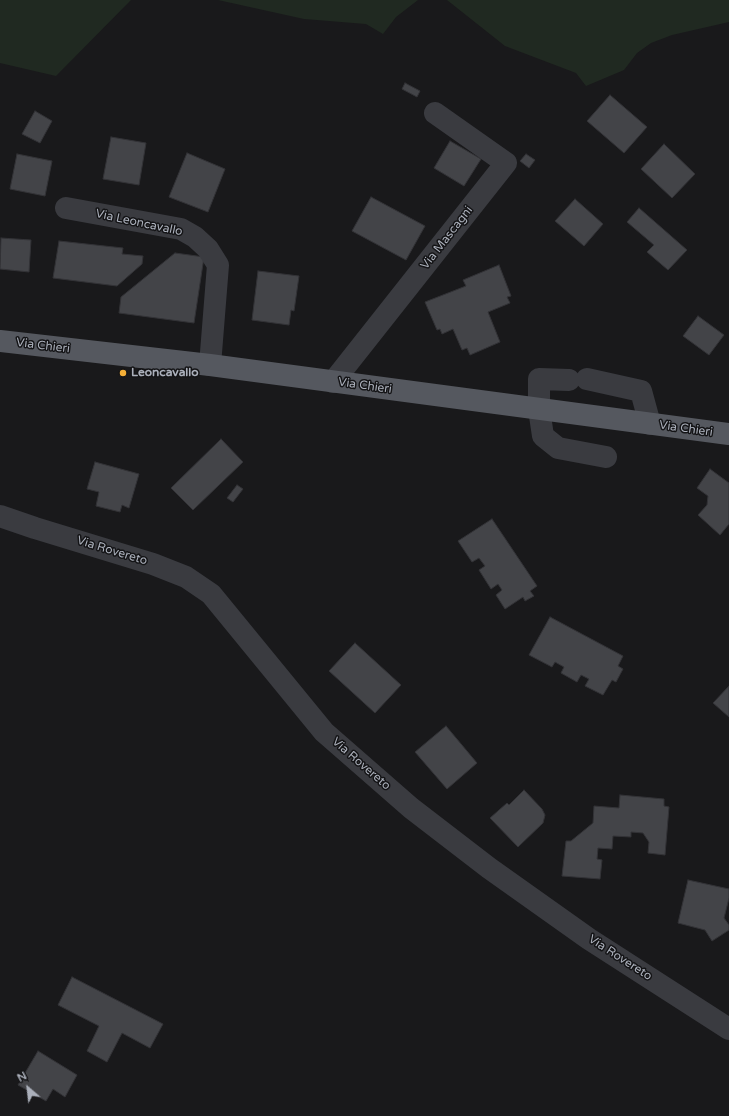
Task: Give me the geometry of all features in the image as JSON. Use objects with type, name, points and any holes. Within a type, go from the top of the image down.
[{"type":"main road","name":"Via Chieri","points":[[0,341],[210,365],[729,434]]},
{"type":"street","name":"Via Mascagni","points":[[333,382],[506,163],[435,113]]},
{"type":"street","name":"Via Leoncavallo","points":[[66,208],[181,229],[195,237],[208,249],[218,265],[210,365]]},
{"type":"street","points":[[606,457],[558,448],[543,436],[539,409],[539,379],[578,379],[641,392],[650,424]]},
{"type":"street","name":"Via Rovereto","points":[[0,516],[152,564],[186,578],[211,594],[324,732],[411,808],[489,868],[589,938],[729,1029]]},
{"type":"shaded area","points":[[0,0],[131,0],[56,76],[0,63]]},
{"type":"shaded area","points":[[218,0],[418,0],[396,17],[383,34],[366,24],[304,19]]},
{"type":"shaded area","points":[[447,0],[729,0],[729,22],[672,35],[651,43],[637,53],[624,70],[586,86],[576,73],[505,46]]},
{"type":"building","points":[[405,83],[420,91],[417,97],[402,89]]},
{"type":"building","points":[[610,95],[647,127],[624,153],[587,121]]},
{"type":"building","points":[[35,111],[52,121],[40,143],[22,134]]},
{"type":"building","points":[[111,137],[146,143],[139,185],[103,179]]},
{"type":"building","points":[[450,141],[481,159],[464,186],[434,168]]},
{"type":"building","points":[[664,144],[695,174],[672,198],[641,169]]},
{"type":"building","points":[[187,153],[225,169],[208,212],[169,197]]},
{"type":"building","points":[[17,154],[52,161],[45,196],[10,189]]},
{"type":"building","points":[[526,154],[535,160],[529,168],[520,161]]},
{"type":"building","points":[[371,197],[425,226],[406,260],[352,231]]},
{"type":"building","points":[[575,199],[603,224],[584,246],[555,221]]},
{"type":"building","points":[[639,208],[687,250],[668,270],[647,252],[654,245],[627,222]]},
{"type":"building","points":[[1,238],[31,240],[29,272],[0,269]]},
{"type":"building","points":[[59,241],[123,248],[122,254],[143,256],[142,264],[117,286],[53,278]]},
{"type":"building","points":[[175,253],[204,257],[194,323],[119,313],[121,297]]},
{"type":"building","points":[[499,265],[511,296],[507,297],[510,303],[488,312],[500,342],[470,355],[467,348],[462,350],[453,329],[442,334],[440,329],[437,330],[425,302],[466,286],[463,280]]},
{"type":"building","points":[[258,271],[299,276],[294,311],[291,310],[289,325],[252,320]]},
{"type":"building","points":[[698,316],[724,335],[709,355],[683,336]]},
{"type":"building","points":[[221,439],[243,462],[193,510],[171,488]]},
{"type":"building","points":[[95,462],[139,474],[129,508],[122,505],[120,512],[96,506],[99,492],[87,489]]},
{"type":"building","points":[[710,469],[729,483],[729,524],[720,535],[698,515],[707,505],[708,496],[697,488]]},
{"type":"building","points":[[237,485],[243,489],[233,502],[227,498]]},
{"type":"building","points":[[492,519],[537,586],[530,591],[534,596],[525,601],[523,597],[505,609],[496,595],[502,590],[498,584],[491,589],[479,570],[485,566],[479,558],[472,562],[458,541]]},
{"type":"building","points":[[550,617],[623,656],[618,666],[623,669],[616,682],[612,680],[603,695],[585,686],[589,679],[581,675],[577,682],[561,673],[564,667],[555,662],[552,667],[529,655]]},
{"type":"building","points":[[355,643],[401,685],[375,713],[329,671]]},
{"type":"building","points":[[729,686],[729,717],[713,703]]},
{"type":"building","points":[[446,726],[477,763],[447,789],[415,752]]},
{"type":"building","points":[[524,790],[542,809],[545,815],[543,823],[518,847],[490,818],[507,803],[509,805]]},
{"type":"building","points":[[620,795],[664,799],[664,806],[669,807],[665,855],[648,853],[649,842],[643,833],[631,832],[631,837],[613,836],[612,849],[598,848],[597,859],[602,860],[600,879],[562,876],[566,841],[571,841],[593,823],[594,806],[619,808]]},
{"type":"building","points":[[688,880],[729,889],[729,898],[724,918],[729,925],[729,930],[712,941],[705,930],[678,923]]},
{"type":"building","points":[[72,977],[163,1024],[150,1048],[122,1033],[107,1062],[87,1051],[99,1026],[58,1005]]},
{"type":"building","points":[[38,1051],[77,1075],[65,1097],[53,1089],[46,1101],[18,1085]]},
{"type":"place","name":"Leoncavallo","points":[[123,373]]}]
